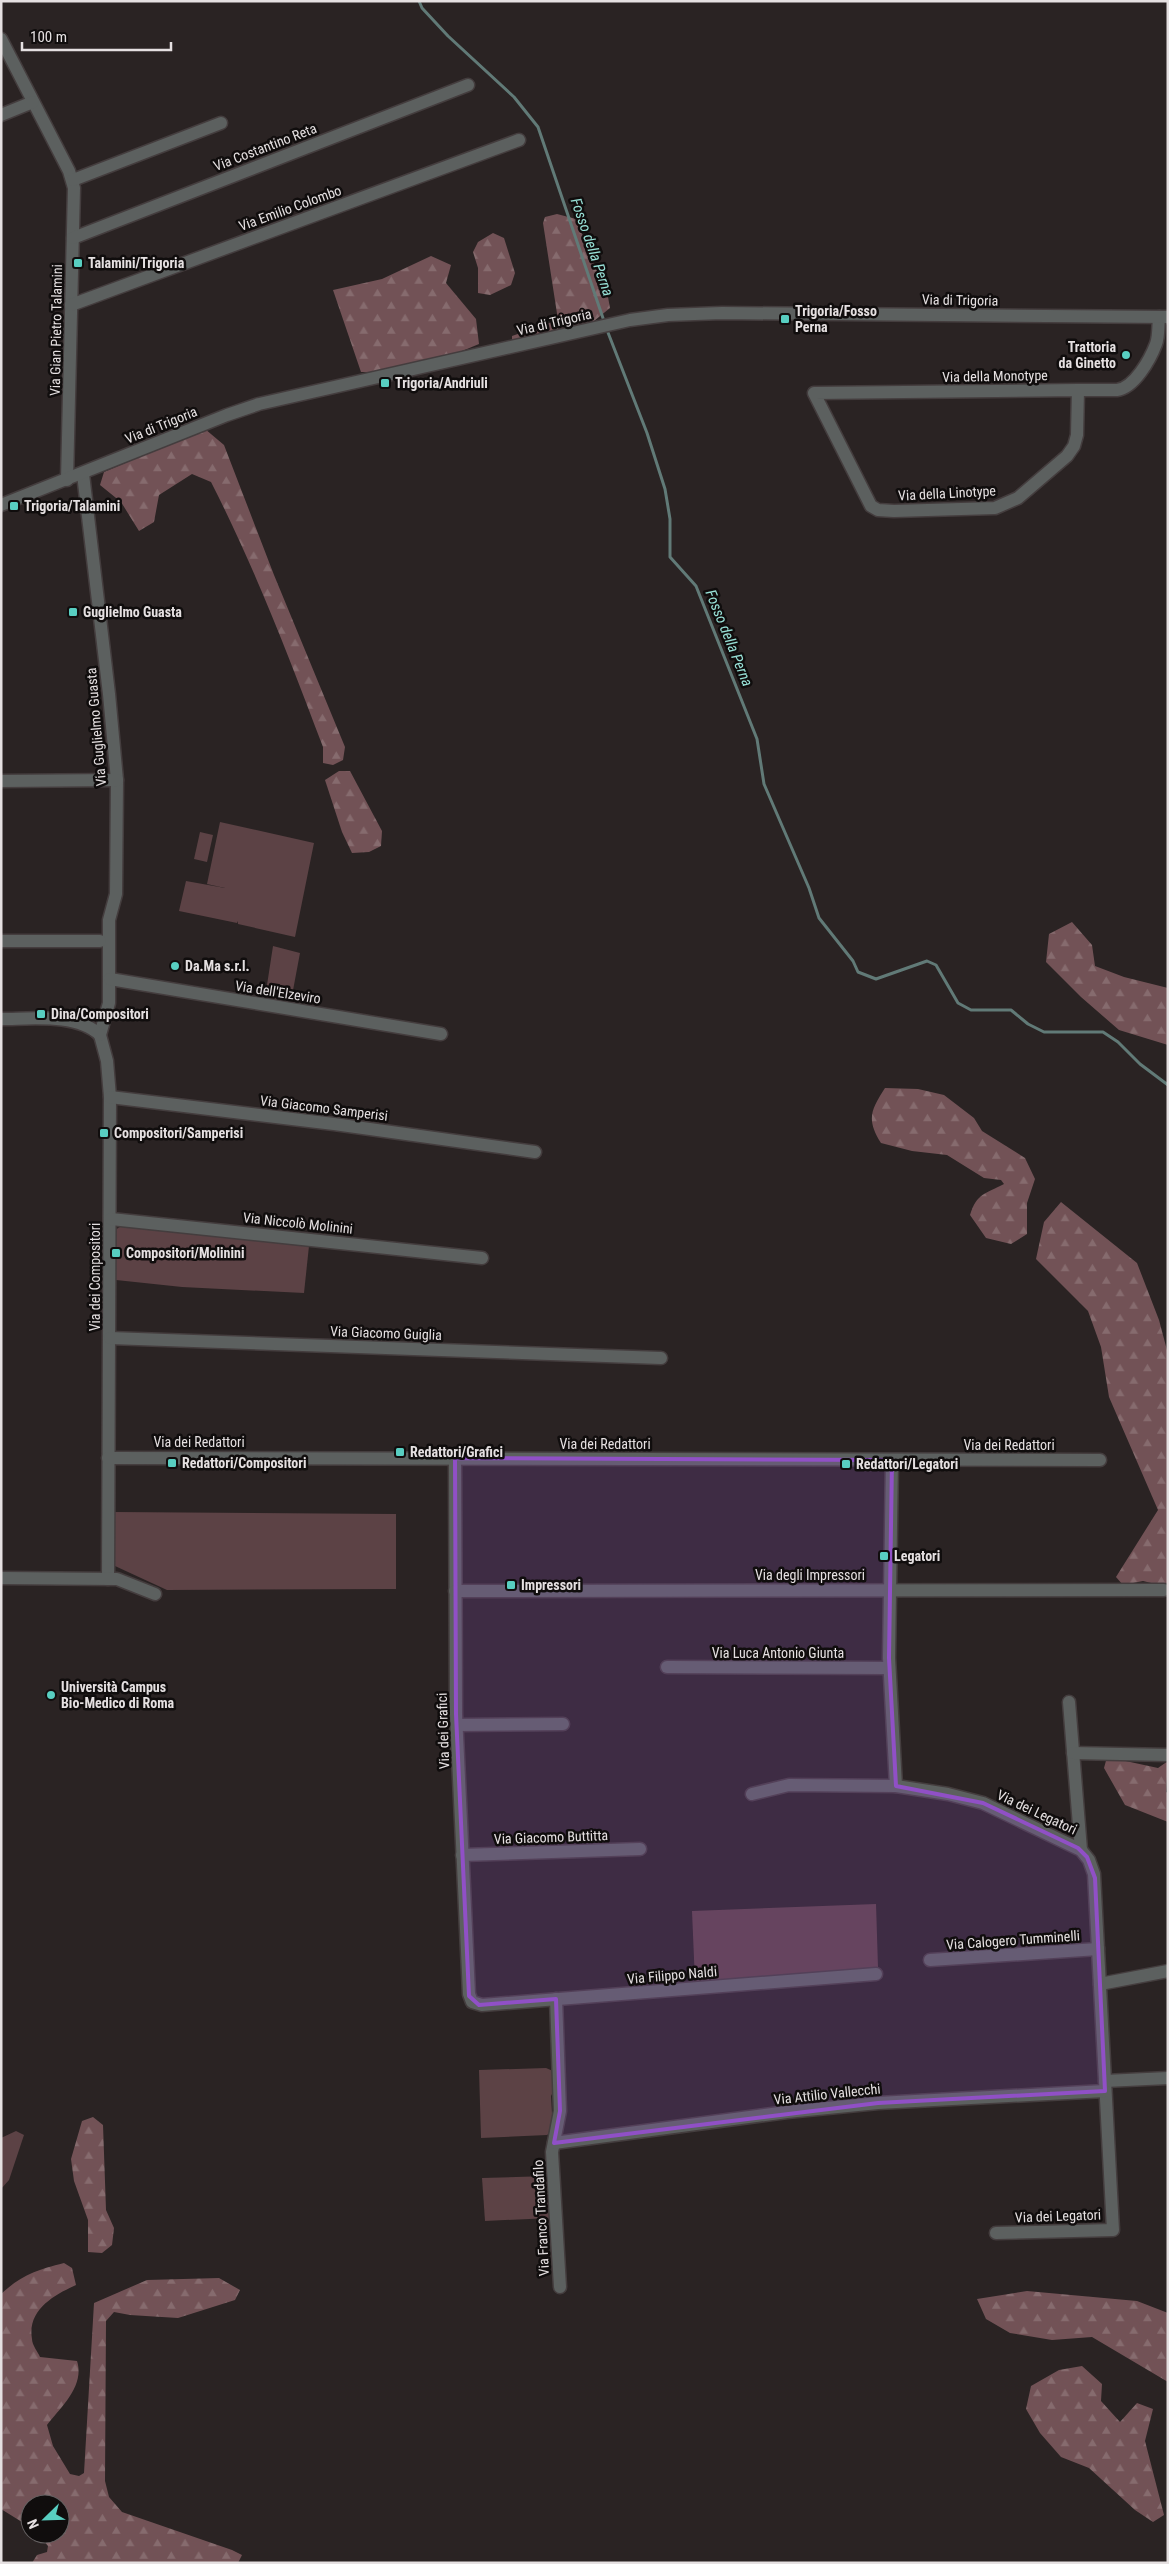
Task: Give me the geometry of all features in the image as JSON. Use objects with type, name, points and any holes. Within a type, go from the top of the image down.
[{"type":"street","name":"Via Gian Pietro Talamini","points":[[1,39],[73,180],[67,480]]},
{"type":"street","name":"Via Costantino Reta","points":[[73,238],[468,85]]},
{"type":"street","points":[[1,115],[33,102]]},
{"type":"street","points":[[73,180],[221,123]]},
{"type":"street","name":"Via Emilio Colombo","points":[[71,305],[519,140]]},
{"type":"street","name":"Via di Trigoria","points":[[1,505],[83,474],[227,414],[260,404],[630,320],[722,313],[1163,317]]},
{"type":"street","name":"Via della Monotype","points":[[814,393],[1119,390],[1130,384],[1156,344],[1163,317]]},
{"type":"street","name":"Via della Linotype","points":[[814,393],[871,506],[878,510],[894,510],[995,508],[1018,498],[1070,453],[1074,446],[1077,435],[1078,390]]},
{"type":"street","name":"Via Guglielmo Guasta","points":[[83,474],[109,694],[117,780],[116,894],[109,920],[110,978]]},
{"type":"street","points":[[1,781],[117,780]]},
{"type":"street","points":[[1,941],[100,941]]},
{"type":"street","points":[[1,1019],[68,1022],[85,1025],[100,1035],[109,1007],[110,978]]},
{"type":"street","name":"Via dell'Elzeviro","points":[[110,978],[441,1034]]},
{"type":"street","name":"Via dei Compositori","points":[[100,1035],[107,1061],[110,1097],[111,1219],[108,1578]]},
{"type":"street","name":"Via Giacomo Samperisi","points":[[110,1097],[334,1124],[535,1152]]},
{"type":"street","name":"Via Niccolò Molinini","points":[[111,1219],[482,1258]]},
{"type":"street","name":"Via Giacomo Guiglia","points":[[110,1338],[661,1358]]},
{"type":"street","name":"Via dei Redattori","points":[[108,1458],[1100,1460]]},
{"type":"street","name":"Via dei Grafici","points":[[455,1458],[457,1724],[469,1994],[472,2002]]},
{"type":"street","points":[[892,1460],[889,1668],[896,1786]]},
{"type":"street","points":[[1,1578],[108,1578],[129,1582],[155,1594]]},
{"type":"street","name":"Via degli Impressori","points":[[455,1591],[1164,1590]]},
{"type":"street","name":"Via Luca Antonio Giunta","points":[[666,1667],[889,1668]]},
{"type":"street","points":[[1069,1702],[1081,1850]]},
{"type":"street","points":[[457,1724],[563,1724]]},
{"type":"street","points":[[1073,1753],[1168,1755]]},
{"type":"street","name":"Via dei Legatori","points":[[752,1794],[790,1785],[896,1786],[948,1794],[982,1803],[1081,1850],[1089,1860],[1094,1874],[1113,2230],[996,2233]]},
{"type":"street","name":"Via Giacomo Buttitta","points":[[462,1855],[640,1849]]},
{"type":"street","name":"Via Calogero Tumminelli","points":[[930,1960],[1098,1950]]},
{"type":"street","points":[[1100,1984],[1168,1971]]},
{"type":"street","name":"Via Filippo Naldi","points":[[472,2002],[479,2005],[876,1974]]},
{"type":"street","name":"Via Franco Trandafilo","points":[[556,1999],[560,2112],[552,2155],[560,2287]]},
{"type":"street","name":"Via Attilio Vallecchi","points":[[554,2143],[787,2112],[878,2103],[1105,2086],[1168,2078]]},
{"type":"highlighted area","points":[[455,1458],[892,1460],[889,1658],[896,1786],[983,1803],[1078,1848],[1087,1857],[1095,1878],[1105,2091],[878,2103],[554,2143],[560,2111],[556,1999],[479,2005],[469,1996],[456,1714]]},
{"type":"shaded area","points":[[220,822],[314,843],[295,937],[238,924],[238,921],[237,923],[179,911],[186,881],[225,888],[207,884]]},
{"type":"shaded area","points":[[200,832],[213,835],[207,862],[194,859]]},
{"type":"shaded area","points":[[273,946],[300,953],[291,1001],[265,998]]},
{"type":"shaded area","points":[[123,1225],[309,1246],[304,1293],[182,1287],[116,1280],[115,1230]]},
{"type":"shaded area","points":[[114,1512],[396,1514],[396,1589],[167,1590],[115,1566]]},
{"type":"shaded area","points":[[876,1904],[878,1968],[695,1982],[692,1911]]},
{"type":"shaded area","points":[[546,2068],[553,2071],[555,2088],[551,2096],[553,2131],[547,2135],[481,2138],[479,2070]]},
{"type":"shaded area","points":[[16,2131],[24,2135],[9,2180],[1,2189],[1,2138]]},
{"type":"shaded area","points":[[548,2176],[551,2218],[485,2221],[482,2178]]},
{"type":"green space","points":[[557,214],[576,219],[608,297],[610,308],[594,321],[512,340],[512,336],[558,320],[543,223],[545,217]]},
{"type":"green space","points":[[493,233],[504,238],[515,273],[511,285],[490,295],[478,293],[478,268],[473,252],[478,242]]},
{"type":"green space","points":[[431,256],[451,265],[446,283],[476,319],[479,344],[421,364],[374,372],[361,372],[333,290],[382,279]]},
{"type":"green space","points":[[205,429],[224,445],[274,575],[345,747],[343,760],[333,765],[323,763],[323,747],[284,646],[257,580],[211,482],[192,474],[159,495],[154,522],[139,531],[121,502],[100,485],[104,472]]},
{"type":"green space","points":[[339,771],[350,771],[382,831],[381,846],[369,852],[352,853],[342,832],[325,780]]},
{"type":"green space","points":[[1072,922],[1092,945],[1095,966],[1124,977],[1168,988],[1168,1045],[1119,1030],[1081,997],[1046,962],[1049,934]]},
{"type":"green space","points":[[885,1088],[918,1089],[944,1095],[974,1118],[982,1131],[1025,1158],[1035,1179],[1027,1203],[1027,1234],[1011,1244],[986,1238],[970,1215],[976,1202],[982,1195],[1004,1184],[1001,1180],[984,1178],[947,1155],[912,1151],[881,1143],[873,1127],[872,1115],[876,1102]]},
{"type":"green space","points":[[1061,1202],[1137,1263],[1159,1320],[1168,1354],[1168,1587],[1143,1581],[1123,1585],[1116,1577],[1158,1510],[1109,1397],[1101,1347],[1088,1311],[1036,1259],[1044,1222]]},
{"type":"green space","points":[[1107,1757],[1158,1768],[1168,1761],[1166,1792],[1168,1793],[1168,1822],[1125,1805],[1104,1768]]},
{"type":"green space","points":[[93,2117],[103,2125],[106,2210],[114,2228],[112,2245],[102,2253],[88,2252],[88,2220],[74,2181],[71,2159],[82,2121]]},
{"type":"green space","points":[[64,2263],[72,2268],[76,2285],[51,2299],[38,2312],[32,2329],[32,2341],[40,2357],[77,2361],[79,2370],[75,2387],[47,2425],[53,2446],[70,2474],[79,2476],[84,2473],[94,2303],[147,2280],[219,2278],[240,2290],[235,2300],[178,2318],[114,2312],[106,2321],[105,2481],[109,2497],[122,2512],[242,2555],[238,2563],[32,2563],[37,2555],[47,2552],[46,2544],[70,2544],[70,2494],[20,2494],[20,2521],[1,2509],[1,2294],[16,2282],[45,2268]]},
{"type":"green space","points":[[1027,2291],[1137,2301],[1168,2313],[1168,2382],[1092,2337],[1052,2340],[1010,2333],[986,2319],[977,2299]]},
{"type":"green space","points":[[1082,2366],[1102,2384],[1101,2401],[1120,2422],[1137,2403],[1153,2409],[1145,2441],[1164,2515],[1153,2522],[1135,2510],[1089,2468],[1061,2457],[1040,2433],[1026,2409],[1031,2386],[1059,2370]]},
{"type":"waterway","name":"Fosso della Perna","points":[[419,1],[422,8],[448,36],[514,97],[538,127],[605,324]]},
{"type":"waterway","name":"Fosso della Perna","points":[[607,330],[647,433],[665,489],[670,519],[670,557],[696,586],[757,739],[764,784],[809,888],[819,918],[853,961],[858,972],[876,979],[927,961],[936,965],[958,1003],[971,1010],[1011,1010],[1028,1024],[1044,1032],[1103,1032],[1118,1042],[1140,1064],[1168,1085]]},
{"type":"place","name":"Talamini/Trigoria","points":[[78,263]]},
{"type":"place","name":"Trigoria/Fosso Perna","points":[[785,319]]},
{"type":"place","name":"Trattoria da Ginetto","points":[[1126,355]]},
{"type":"place","name":"Trigoria/Andriuli","points":[[385,383]]},
{"type":"place","name":"Trigoria/Talamini","points":[[14,506]]},
{"type":"place","name":"Guglielmo Guasta","points":[[73,612]]},
{"type":"place","name":"Da.Ma s.r.l.","points":[[175,966]]},
{"type":"place","name":"Dina/Compositori","points":[[41,1014]]},
{"type":"place","name":"Compositori/Samperisi","points":[[104,1133]]},
{"type":"place","name":"Compositori/Molinini","points":[[116,1253]]},
{"type":"place","name":"Redattori/Grafici","points":[[400,1452]]},
{"type":"place","name":"Redattori/Compositori","points":[[172,1463]]},
{"type":"place","name":"Redattori/Legatori","points":[[846,1464]]},
{"type":"place","name":"Legatori","points":[[884,1556]]},
{"type":"place","name":"Impressori","points":[[511,1585]]},
{"type":"place","name":"Università Campus Bio-Medico di Roma","points":[[51,1695]]}]
